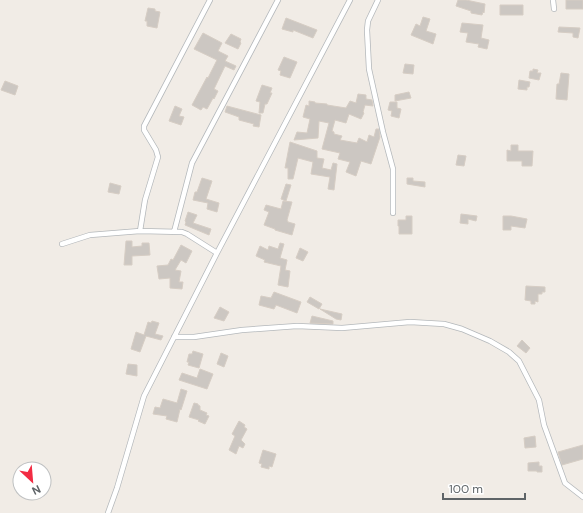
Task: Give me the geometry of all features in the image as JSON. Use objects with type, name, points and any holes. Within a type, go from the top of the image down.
[{"type":"street","points":[[140,231],[145,200],[158,157],[156,150],[144,130],[144,126],[210,0]]},
{"type":"street","points":[[174,232],[192,163],[278,0]]},
{"type":"street","points":[[108,513],[117,488],[144,396],[217,253],[350,0]]},
{"type":"street","points":[[378,0],[368,21],[368,69],[393,169],[393,213]]},
{"type":"street","points":[[553,0],[554,9]]},
{"type":"street","points":[[62,244],[90,235],[140,231],[174,232],[188,234],[217,253]]},
{"type":"street","points":[[174,338],[194,337],[242,330],[297,326],[342,328],[410,322],[444,324],[462,329],[503,348],[519,361],[539,400],[544,425],[565,482],[583,497]]},
{"type":"building","points":[[458,0],[485,4],[484,13],[483,12],[482,15],[471,13],[471,11],[456,6]]},
{"type":"building","points":[[566,0],[583,0],[583,9],[566,9]]},
{"type":"building","points":[[500,5],[523,5],[523,15],[500,15]]},
{"type":"building","points":[[148,8],[155,9],[155,11],[160,12],[157,28],[147,26],[147,21],[145,21]]},
{"type":"building","points":[[423,17],[430,19],[426,31],[436,34],[433,44],[411,35],[416,24],[420,26]]},
{"type":"building","points":[[286,18],[317,30],[313,38],[293,30],[293,32],[282,29]]},
{"type":"building","points":[[462,23],[483,25],[481,38],[489,40],[487,49],[478,47],[479,44],[466,42],[468,33],[460,32]]},
{"type":"building","points":[[559,27],[580,28],[578,38],[573,37],[573,33],[558,32]]},
{"type":"building","points":[[203,33],[222,43],[218,51],[228,56],[225,61],[236,66],[234,70],[225,66],[214,89],[218,91],[214,99],[213,98],[207,109],[203,107],[201,110],[192,105],[217,60],[194,49]]},
{"type":"building","points":[[231,34],[241,39],[238,49],[225,43]]},
{"type":"building","points":[[284,57],[297,62],[290,78],[280,75],[281,71],[278,70]]},
{"type":"building","points":[[405,64],[414,65],[413,74],[403,73]]},
{"type":"building","points":[[533,69],[538,70],[537,73],[541,73],[539,80],[529,78],[530,71],[533,71]]},
{"type":"building","points":[[561,73],[569,74],[567,100],[556,99],[557,84],[559,84]]},
{"type":"building","points":[[519,80],[530,82],[527,90],[518,89]]},
{"type":"building","points":[[5,81],[18,86],[15,95],[1,90]]},
{"type":"building","points":[[262,85],[272,88],[270,93],[272,93],[267,104],[265,104],[263,113],[259,113],[260,102],[256,101]]},
{"type":"building","points":[[409,92],[411,98],[395,101],[395,95]]},
{"type":"building","points":[[358,94],[366,95],[366,99],[372,100],[373,106],[365,105],[364,113],[361,119],[349,114],[346,123],[335,120],[332,131],[334,134],[342,136],[340,140],[357,143],[359,138],[367,142],[369,135],[374,137],[376,129],[379,129],[380,137],[371,164],[361,161],[356,176],[346,172],[350,162],[338,159],[340,153],[322,149],[329,123],[319,121],[318,138],[294,140],[297,132],[307,133],[310,119],[303,117],[306,105],[309,106],[309,101],[346,108],[350,101],[356,103]]},
{"type":"building","points":[[390,102],[397,102],[397,108],[401,109],[399,118],[391,116],[392,111],[388,110]]},
{"type":"building","points":[[175,106],[182,109],[179,116],[184,117],[181,125],[169,121]]},
{"type":"building","points":[[227,106],[261,115],[259,127],[239,120],[239,117],[225,112]]},
{"type":"building","points":[[290,142],[317,151],[317,158],[324,159],[322,168],[331,170],[333,163],[337,164],[334,190],[328,189],[330,177],[311,174],[313,162],[298,158],[293,179],[288,179],[288,168],[285,168]]},
{"type":"building","points":[[511,145],[518,145],[518,151],[533,151],[532,166],[522,166],[522,161],[507,161],[507,150],[511,151]]},
{"type":"building","points":[[458,155],[466,156],[464,166],[456,165]]},
{"type":"building","points":[[202,178],[212,181],[206,199],[219,203],[217,212],[207,209],[208,203],[193,200]]},
{"type":"building","points":[[407,178],[413,178],[413,181],[425,182],[425,187],[407,184]]},
{"type":"building","points":[[110,183],[121,186],[119,194],[108,192]]},
{"type":"building","points":[[286,184],[291,185],[286,201],[281,199]]},
{"type":"building","points":[[283,201],[292,202],[287,220],[288,222],[295,224],[292,235],[264,225],[269,212],[264,210],[266,205],[281,209]]},
{"type":"building","points":[[188,212],[197,215],[193,223],[211,229],[209,235],[185,225]]},
{"type":"building","points":[[461,214],[477,216],[476,221],[468,219],[468,224],[460,223]]},
{"type":"building","points":[[406,216],[412,216],[412,234],[399,234],[398,220],[406,220]]},
{"type":"building","points":[[503,216],[527,219],[525,228],[511,226],[511,230],[503,230]]},
{"type":"building","points":[[126,241],[132,241],[132,247],[142,246],[142,243],[149,243],[150,255],[132,256],[132,265],[124,265]]},
{"type":"building","points":[[280,243],[284,244],[280,258],[287,260],[285,270],[290,271],[288,287],[278,285],[281,266],[264,262],[265,260],[256,256],[260,246],[268,250],[269,246],[278,249]]},
{"type":"building","points":[[181,245],[192,251],[186,263],[181,260],[175,270],[181,271],[179,282],[183,282],[182,289],[170,288],[170,278],[159,279],[157,266],[168,265],[171,259],[173,260]]},
{"type":"building","points":[[300,248],[308,252],[303,261],[296,258]]},
{"type":"building","points":[[526,286],[545,287],[545,292],[538,294],[538,302],[535,301],[535,304],[531,304],[531,301],[525,300]]},
{"type":"building","points":[[274,292],[301,302],[297,313],[276,305],[274,309],[259,305],[261,296],[271,298]]},
{"type":"building","points":[[310,297],[322,304],[319,309],[307,302]]},
{"type":"building","points":[[220,307],[229,312],[224,321],[214,318]]},
{"type":"building","points":[[320,309],[342,314],[341,320],[336,319]]},
{"type":"building","points":[[312,316],[333,321],[333,324],[310,323]]},
{"type":"building","points":[[152,321],[159,323],[155,334],[163,336],[161,340],[146,336],[140,352],[131,349],[136,332],[144,335],[148,322],[151,323]]},
{"type":"building","points":[[522,340],[530,348],[526,353],[517,346]]},
{"type":"building","points":[[193,351],[203,354],[199,368],[188,365],[189,362],[187,362],[189,354],[192,354]]},
{"type":"building","points":[[221,353],[228,356],[224,367],[217,364]]},
{"type":"building","points":[[128,364],[137,365],[137,376],[126,374]]},
{"type":"building","points":[[200,369],[213,374],[207,389],[179,380],[182,373],[197,378]]},
{"type":"building","points":[[181,389],[187,391],[177,422],[166,419],[167,416],[153,414],[155,407],[160,408],[163,399],[177,403]]},
{"type":"building","points":[[194,403],[198,404],[200,406],[200,410],[207,413],[206,415],[209,416],[205,424],[198,421],[199,420],[189,417]]},
{"type":"building","points":[[239,421],[245,425],[244,427],[247,429],[241,440],[245,444],[243,448],[239,446],[236,454],[229,450],[235,436],[232,434]]},
{"type":"building","points":[[535,436],[536,447],[525,448],[524,438]]},
{"type":"building","points":[[583,445],[583,459],[562,465],[558,452]]},
{"type":"building","points":[[263,450],[276,454],[272,467],[269,466],[269,469],[261,467],[262,464],[259,463]]},
{"type":"building","points":[[539,462],[539,466],[542,466],[542,472],[528,471],[528,463]]}]
